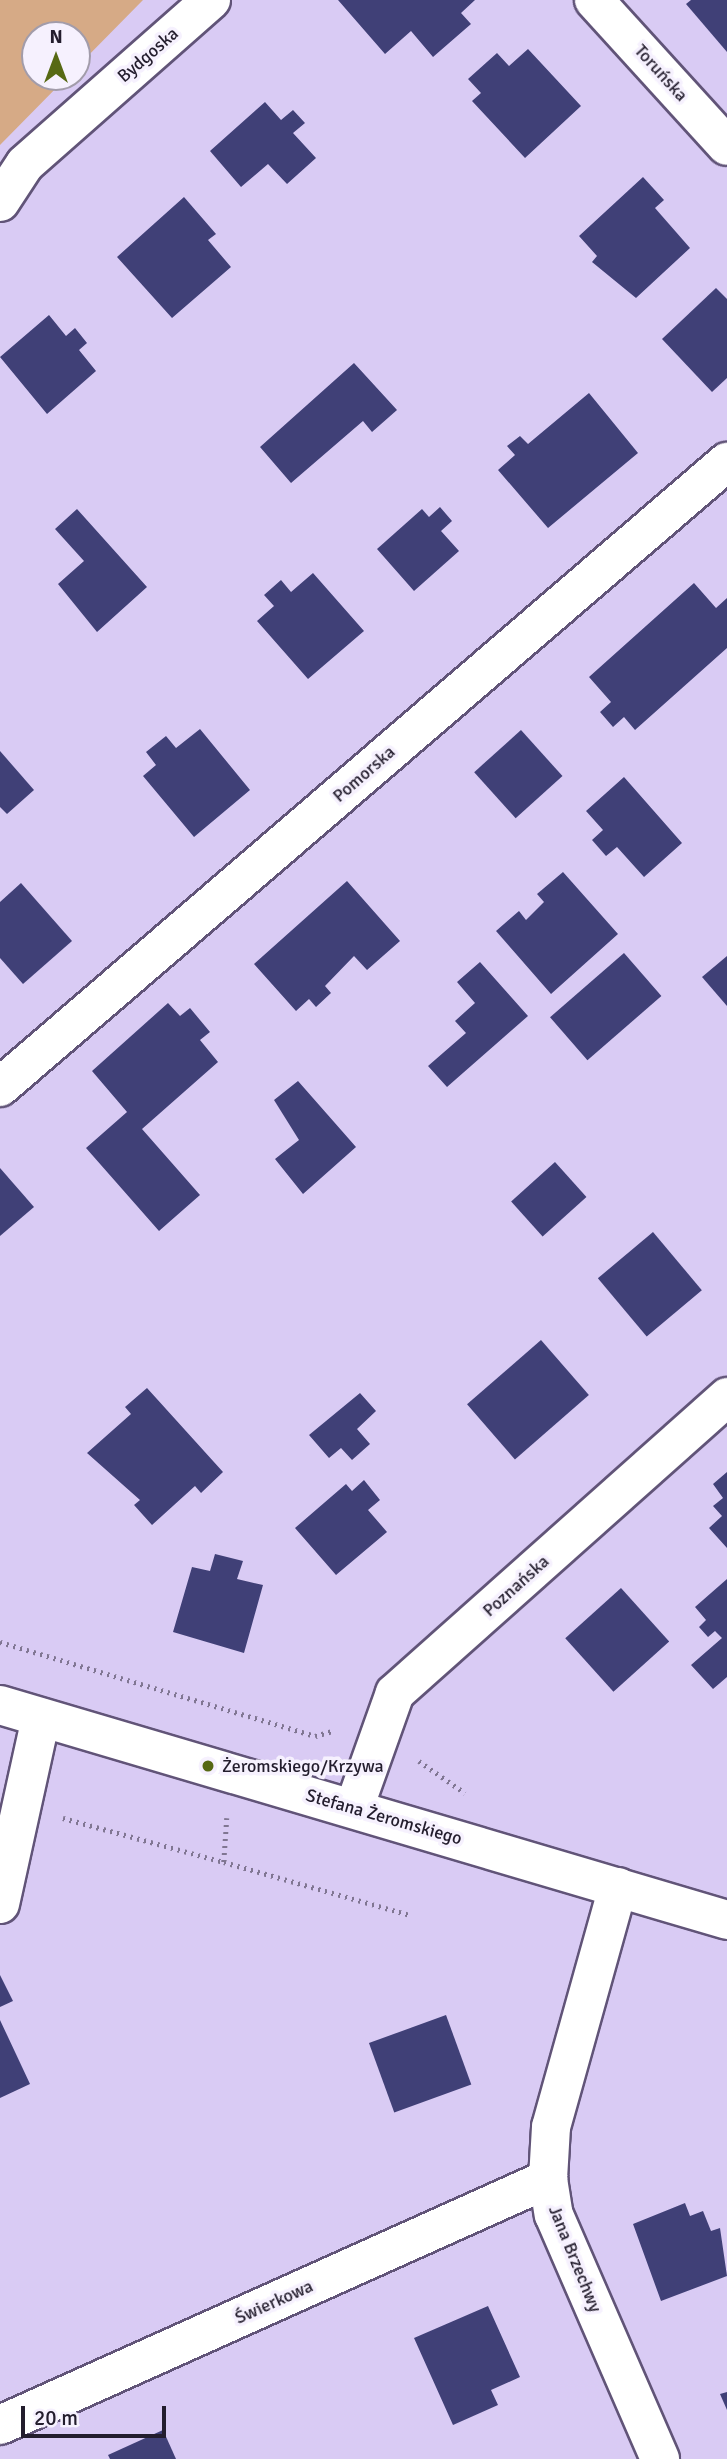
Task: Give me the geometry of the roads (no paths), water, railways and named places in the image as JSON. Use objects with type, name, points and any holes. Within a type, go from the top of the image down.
[{"type":"street","name":"Bydgoska","points":[[0,202],[25,164],[211,0]]},
{"type":"street","name":"Toruńska","points":[[594,0],[727,146]]},
{"type":"street","name":"Pomorska","points":[[0,1087],[727,461]]},
{"type":"street","name":"Poznańska","points":[[354,1808],[395,1693],[727,1397]]},
{"type":"street","name":"Stefana Żeromskiego","points":[[0,1705],[727,1920]]},
{"type":"street","points":[[0,1904],[41,1717]]},
{"type":"street","name":"Jana Brzechwy","points":[[618,1888],[551,2127],[548,2179],[554,2215],[660,2459]]},
{"type":"street","name":"Świerkowa","points":[[0,2425],[548,2179]]},
{"type":"place","name":"Żeromskiego/Krzywa","points":[[208,1766]]}]
